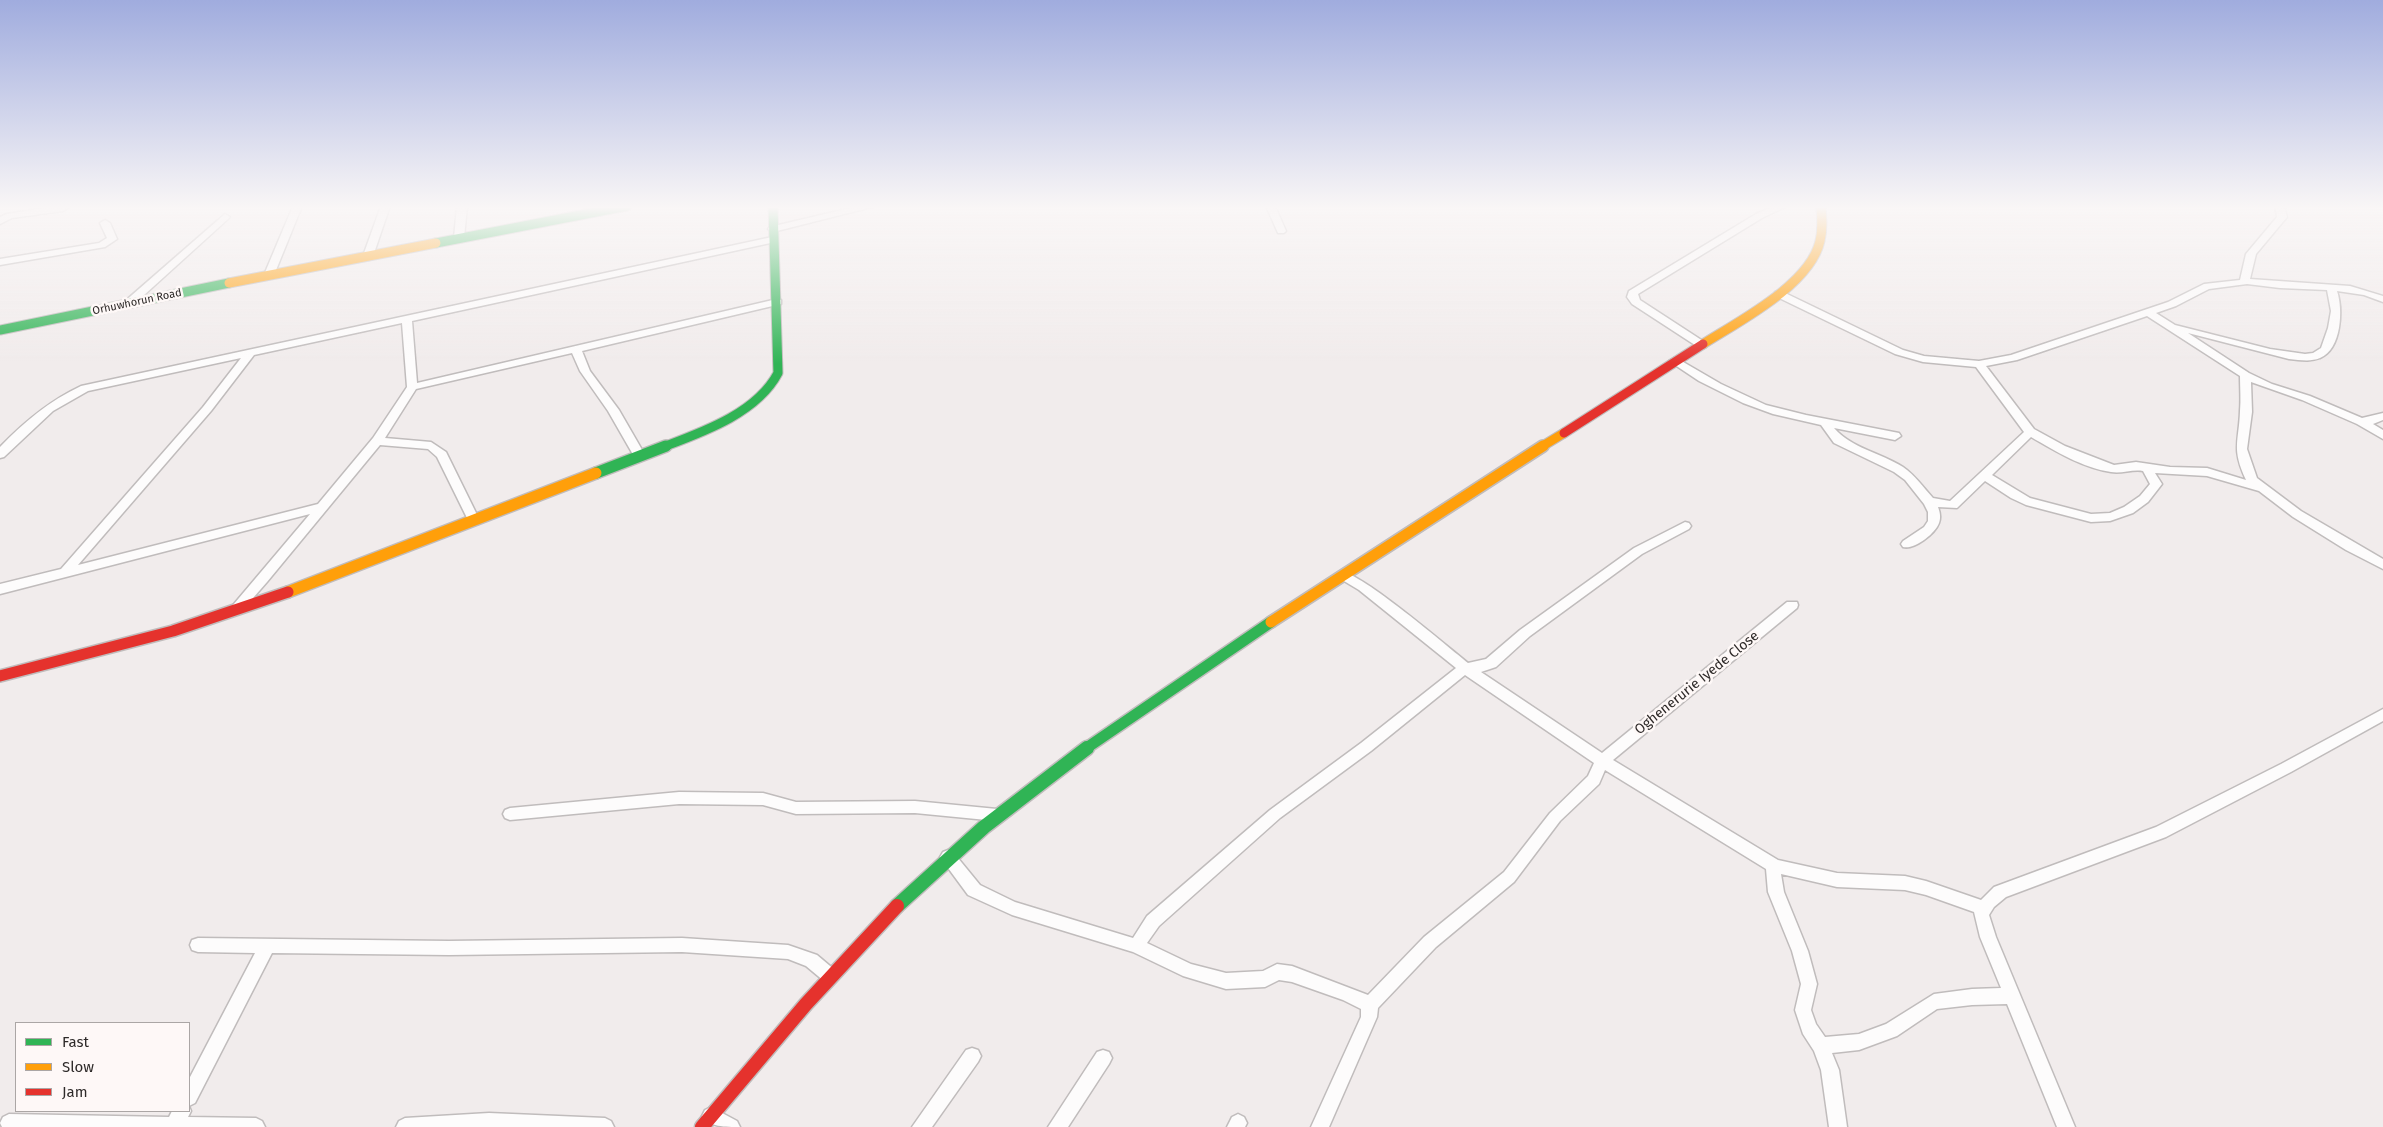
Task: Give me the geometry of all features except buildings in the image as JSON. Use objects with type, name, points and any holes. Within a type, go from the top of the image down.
[{"type":"street","points":[[0,262],[20,259]]},
{"type":"street","points":[[128,304],[179,259]]},
{"type":"street","points":[[269,275],[276,259]]},
{"type":"street","name":"Orhuwhorun Road","points":[[0,330],[354,259]]},
{"type":"street","points":[[0,454],[38,415],[66,396],[85,388],[407,320],[671,259]]},
{"type":"street","points":[[0,676],[173,632],[272,598],[474,521],[716,424],[740,412],[771,388],[778,374],[780,348],[774,259]]},
{"type":"street","points":[[1689,259],[1633,293],[1632,297],[1636,302],[1702,346]]},
{"type":"street","points":[[731,1127],[706,1122],[798,1011],[830,976],[911,891],[997,814],[1107,730],[1455,501],[1557,438],[1674,361],[1702,346],[1779,294],[1805,270],[1812,259]]},
{"type":"street","points":[[2245,281],[2250,259]]},
{"type":"street","points":[[1779,294],[1899,352],[1923,359],[1979,364],[2012,358],[2172,304],[2200,292],[2207,286],[2234,285],[2245,281],[2283,287],[2353,288],[2383,299]]},
{"type":"street","points":[[2171,328],[2186,329],[2280,354],[2315,357],[2324,351],[2333,331],[2338,309],[2331,287]]},
{"type":"street","points":[[412,387],[777,302]]},
{"type":"street","points":[[2148,312],[2245,375],[2268,386],[2306,398],[2361,422],[2383,435]]},
{"type":"street","points":[[234,610],[263,579],[377,441],[412,387],[407,320]]},
{"type":"street","points":[[576,350],[585,371],[613,410],[639,455]]},
{"type":"street","points":[[66,571],[207,409],[250,353]]},
{"type":"street","points":[[1674,361],[1697,376],[1757,405],[1792,416],[1895,436]]},
{"type":"street","points":[[1979,364],[2030,432],[2054,446],[2104,467],[2114,469],[2136,466],[2170,471],[2207,472],[2261,488]]},
{"type":"street","points":[[2245,375],[2246,412],[2241,449],[2249,474],[2261,488],[2342,543],[2383,565]]},
{"type":"street","points":[[2361,422],[2371,422],[2383,416]]},
{"type":"street","points":[[1824,422],[1838,440],[1898,469],[1909,477],[1929,502],[1934,512],[1934,522],[1928,530],[1907,544]]},
{"type":"street","points":[[1929,502],[1953,505],[2030,432]]},
{"type":"street","points":[[377,441],[431,446],[442,455],[474,521]]},
{"type":"street","points":[[1984,475],[2020,498],[2037,505],[2091,518],[2126,511],[2137,505],[2151,493],[2156,484],[2147,468]]},
{"type":"street","points":[[0,589],[322,506]]},
{"type":"street","points":[[1136,946],[1153,921],[1275,814],[1366,747],[1465,668],[1481,667],[1491,663],[1524,633],[1638,551],[1685,526]]},
{"type":"street","points":[[1344,575],[1363,587],[1465,668],[1602,761],[1774,866],[1837,880],[1904,883],[1926,888],[1983,908]]},
{"type":"street","points":[[263,579],[272,598]]},
{"type":"street","name":"Oghenerurie Iyede Close","points":[[1602,761],[1792,605]]},
{"type":"street","points":[[2066,1127],[1988,937],[1981,914],[1983,908],[2000,892],[2160,832],[2286,768],[2383,714]]},
{"type":"street","points":[[1320,1127],[1369,1018],[1370,1005],[1430,942],[1509,878],[1555,817],[1594,780],[1602,761]]},
{"type":"street","points":[[510,814],[688,798],[763,799],[796,808],[915,807],[997,814]]},
{"type":"street","points":[[948,857],[974,890],[1012,908],[1136,946],[1189,971],[1226,980],[1265,979],[1277,972],[1292,974],[1348,994],[1370,1005]]},
{"type":"street","points":[[1774,866],[1776,892],[1800,950],[1809,984],[1804,1010],[1809,1028],[1821,1046],[1830,1070],[1838,1127]]},
{"type":"street","points":[[198,945],[449,948],[682,944],[788,952],[812,960],[830,976]]},
{"type":"street","points":[[190,1095],[267,946]]},
{"type":"street","points":[[1821,1046],[1859,1042],[1891,1030],[1934,1002],[1972,997],[2013,996]]},
{"type":"street","points":[[921,1127],[972,1056]]},
{"type":"street","points":[[1057,1127],[1103,1058]]},
{"type":"street","points":[[9,1123],[176,1121],[256,1127]]},
{"type":"street","points":[[405,1127],[489,1122],[605,1127]]},
{"type":"traffic: fast","points":[[596,473],[668,445],[728,418],[752,403],[770,388],[778,373],[779,365],[774,259]]},
{"type":"traffic: fast","points":[[0,330],[229,283]]},
{"type":"traffic: fast","points":[[897,906],[940,865],[1030,790],[1125,721],[1271,622]]},
{"type":"traffic: slow","points":[[229,283],[355,259]]},
{"type":"traffic: slow","points":[[1703,344],[1778,294],[1804,271],[1812,259]]},
{"type":"traffic: slow","points":[[1271,622],[1426,520],[1564,433]]},
{"type":"traffic: slow","points":[[288,592],[596,473]]},
{"type":"traffic: jam","points":[[1564,433],[1703,344]]},
{"type":"traffic: jam","points":[[0,676],[173,631],[288,592]]},
{"type":"traffic: jam","points":[[702,1127],[806,1004],[897,906]]}]
